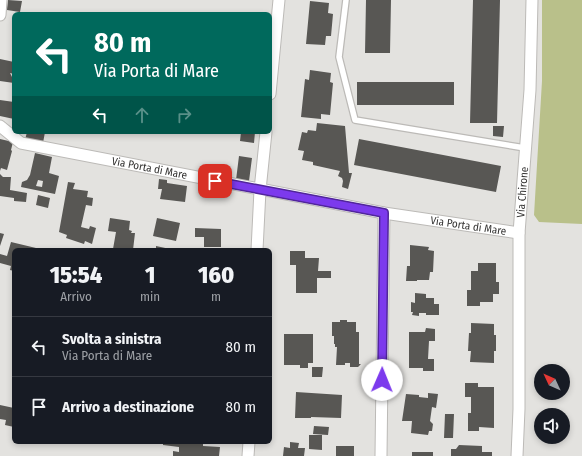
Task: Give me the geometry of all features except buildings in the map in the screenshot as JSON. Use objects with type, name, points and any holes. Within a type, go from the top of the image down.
[{"type":"street","points":[[0,0],[0,15]]},
{"type":"street","points":[[272,73],[279,0]]},
{"type":"street","name":"Via Chirone","points":[[517,456],[519,409],[519,233],[530,90],[532,0]]},
{"type":"street","name":"Via Porta di Mare","points":[[0,126],[20,143],[384,213],[519,233]]},
{"type":"street","points":[[257,248],[260,190],[266,134]]},
{"type":"street","points":[[381,456],[384,213]]},
{"type":"street","points":[[248,456],[249,444]]},
{"type":"lane","points":[[346,0],[338,57],[355,120],[526,148]]},
{"type":"green space","points":[[542,0],[582,0],[582,224],[539,222],[534,215],[542,81]]},
{"type":"route","points":[[215,181],[384,213],[382,380]]}]
